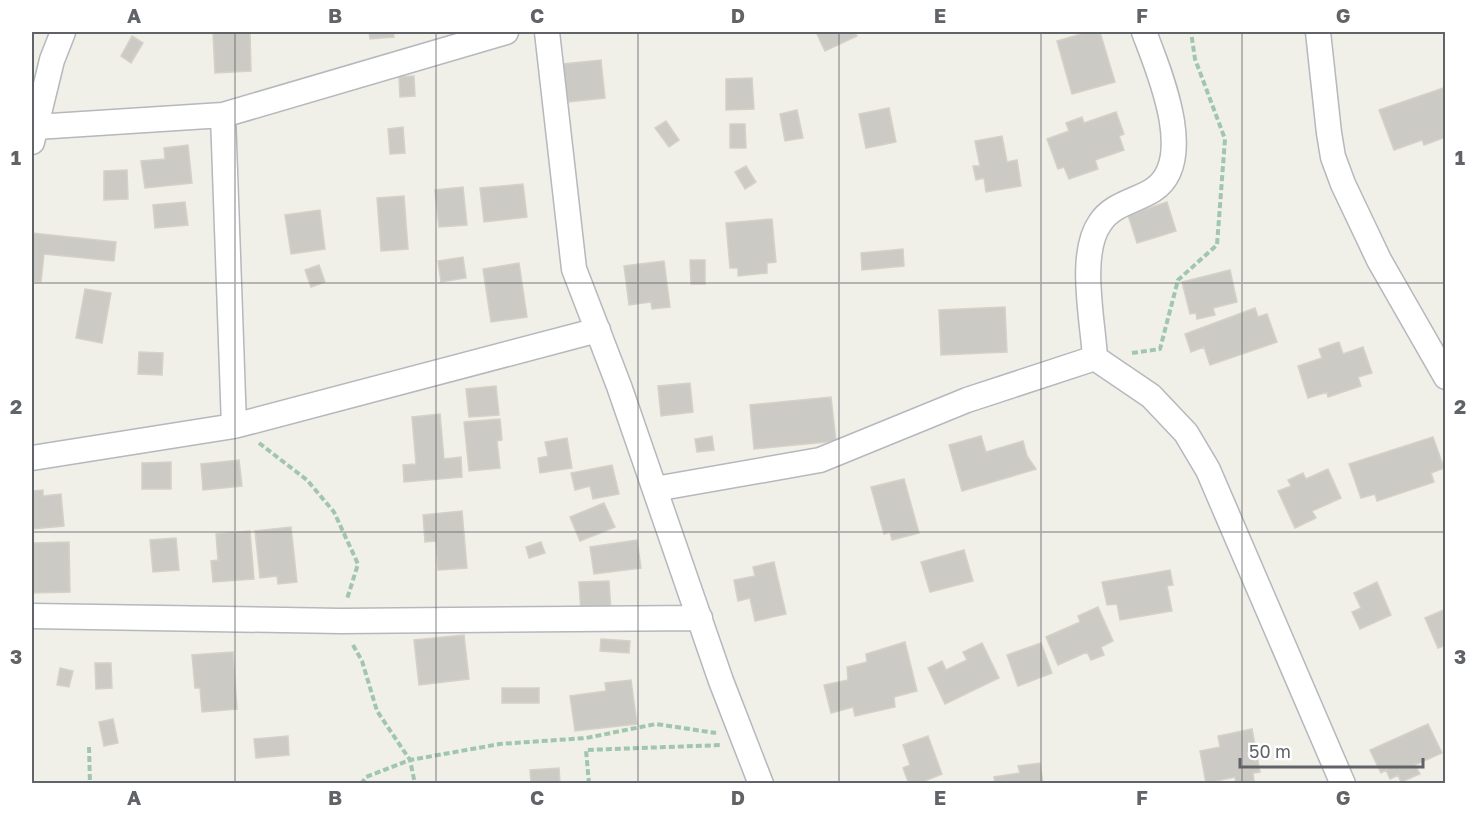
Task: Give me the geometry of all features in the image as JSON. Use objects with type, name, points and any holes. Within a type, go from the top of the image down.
[{"type":"street","points":[[63,32],[52,60],[34,135],[223,115],[506,32]]},
{"type":"street","points":[[547,32],[574,268],[655,489],[741,744],[761,783]]},
{"type":"street","points":[[1095,358],[1089,249],[1099,223],[1113,209],[1155,189],[1173,163],[1173,131],[1168,100],[1144,32]]},
{"type":"street","points":[[1318,32],[1329,133],[1333,157],[1343,184],[1379,260],[1446,377]]},
{"type":"street","points":[[223,115],[234,426]]},
{"type":"street","points":[[32,458],[234,426],[598,330]]},
{"type":"street","points":[[655,489],[820,459],[967,400],[1095,358]]},
{"type":"street","points":[[1095,358],[1151,396],[1186,433],[1208,470],[1343,783]]},
{"type":"street","points":[[32,616],[341,621],[699,618]]},
{"type":"path","points":[[1095,358],[1160,349],[1178,280],[1217,245],[1225,139],[1195,59],[1191,32]]},
{"type":"path","points":[[234,426],[307,480],[334,512],[358,564],[341,621],[362,661],[377,711],[410,760],[415,783]]},
{"type":"path","points":[[361,783],[366,777],[410,760],[500,744],[586,738],[656,724],[709,730],[741,744]]},
{"type":"path","points":[[589,783],[586,750],[741,744]]},
{"type":"path","points":[[88,747],[90,783]]},
{"type":"building","points":[[213,32],[250,32],[251,71],[215,73]]},
{"type":"building","points":[[369,32],[393,32],[394,37],[370,39]]},
{"type":"building","points":[[816,32],[854,32],[857,36],[825,51]]},
{"type":"building","points":[[1088,32],[1100,32],[1115,82],[1072,94],[1057,41]]},
{"type":"building","points":[[132,36],[143,43],[131,63],[121,56]]},
{"type":"building","points":[[601,60],[605,98],[568,102],[563,64]]},
{"type":"building","points":[[414,76],[415,96],[400,97],[399,77]]},
{"type":"building","points":[[752,78],[754,109],[726,110],[726,79]]},
{"type":"building","points":[[1446,87],[1446,137],[1424,145],[1422,140],[1394,150],[1379,110]]},
{"type":"building","points":[[889,108],[896,142],[866,148],[859,114]]},
{"type":"building","points":[[797,110],[803,138],[785,141],[780,114]]},
{"type":"building","points":[[1116,112],[1124,134],[1119,136],[1124,150],[1095,160],[1098,169],[1069,179],[1064,167],[1058,169],[1047,139],[1069,131],[1066,123],[1082,117],[1084,123]]},
{"type":"building","points":[[666,121],[679,140],[669,147],[655,128]]},
{"type":"building","points":[[730,124],[745,124],[746,148],[730,148]]},
{"type":"building","points":[[403,127],[405,153],[390,154],[388,129]]},
{"type":"building","points":[[1002,136],[1007,162],[1017,160],[1021,186],[986,192],[984,178],[976,180],[973,166],[980,166],[975,141]]},
{"type":"building","points":[[188,145],[192,183],[145,188],[141,161],[165,159],[164,148]]},
{"type":"building","points":[[746,166],[756,182],[745,189],[735,172]]},
{"type":"building","points":[[127,170],[128,199],[104,200],[104,171]]},
{"type":"building","points":[[523,184],[527,217],[484,222],[480,188]]},
{"type":"building","points":[[463,187],[467,225],[439,227],[435,190]]},
{"type":"building","points":[[404,196],[408,249],[381,251],[377,198]]},
{"type":"building","points":[[185,202],[188,225],[155,228],[153,205]]},
{"type":"building","points":[[1167,202],[1176,231],[1137,243],[1128,215]]},
{"type":"building","points":[[320,210],[325,249],[291,254],[285,215]]},
{"type":"building","points":[[772,219],[776,262],[767,263],[767,273],[738,276],[738,268],[730,268],[726,223]]},
{"type":"building","points":[[32,233],[116,242],[114,261],[44,254],[41,282],[32,281]]},
{"type":"building","points":[[903,249],[904,266],[862,270],[861,253]]},
{"type":"building","points":[[463,257],[466,278],[441,282],[438,261]]},
{"type":"building","points":[[690,260],[705,260],[705,284],[691,284]]},
{"type":"building","points":[[664,261],[670,307],[652,309],[651,302],[629,305],[624,266]]},
{"type":"building","points":[[519,263],[527,317],[491,322],[483,269]]},
{"type":"building","points":[[319,265],[325,282],[311,287],[305,270]]},
{"type":"building","points":[[1230,270],[1237,302],[1213,308],[1215,315],[1197,319],[1196,313],[1190,314],[1182,282]]},
{"type":"building","points":[[85,289],[111,293],[102,343],[76,338]]},
{"type":"building","points":[[1005,307],[1007,352],[941,355],[939,310]]},
{"type":"building","points":[[1255,308],[1258,317],[1267,314],[1277,342],[1210,365],[1204,347],[1191,352],[1185,334]]},
{"type":"building","points":[[1339,342],[1343,354],[1363,347],[1372,373],[1358,377],[1361,386],[1328,397],[1327,392],[1308,398],[1298,366],[1322,358],[1319,349]]},
{"type":"building","points":[[139,352],[163,353],[162,375],[138,374]]},
{"type":"building","points":[[690,383],[693,412],[661,416],[658,386]]},
{"type":"building","points":[[496,386],[499,415],[469,417],[466,389]]},
{"type":"building","points":[[831,397],[836,441],[754,449],[750,405]]},
{"type":"building","points":[[440,414],[444,459],[461,457],[462,477],[404,482],[403,465],[416,464],[412,417]]},
{"type":"building","points":[[500,419],[502,440],[497,441],[500,468],[469,471],[464,422]]},
{"type":"building","points":[[712,436],[714,450],[697,452],[695,439]]},
{"type":"building","points":[[981,436],[986,452],[1023,441],[1027,456],[1036,469],[962,491],[949,445]]},
{"type":"building","points":[[1433,437],[1444,468],[1431,473],[1434,482],[1377,501],[1375,494],[1361,498],[1349,464]]},
{"type":"building","points":[[567,438],[572,468],[540,473],[538,458],[548,456],[545,442]]},
{"type":"building","points":[[239,460],[242,486],[203,490],[201,464]]},
{"type":"building","points":[[171,462],[171,489],[142,489],[142,463]]},
{"type":"building","points":[[612,465],[619,494],[593,499],[590,486],[575,490],[571,473]]},
{"type":"building","points":[[1328,469],[1341,498],[1312,511],[1316,518],[1295,528],[1278,491],[1291,486],[1288,480],[1303,473],[1306,479]]},
{"type":"building","points":[[904,479],[919,533],[892,540],[890,532],[884,534],[871,487]]},
{"type":"building","points":[[43,490],[43,496],[61,494],[64,526],[32,529],[32,491]]},
{"type":"building","points":[[604,503],[615,527],[580,541],[570,517]]},
{"type":"building","points":[[462,511],[467,568],[438,570],[436,541],[425,542],[423,515]]},
{"type":"building","points":[[291,527],[297,582],[278,584],[277,576],[260,578],[255,531]]},
{"type":"building","points":[[250,531],[254,579],[213,582],[211,561],[218,560],[216,534]]},
{"type":"building","points":[[176,538],[179,570],[153,572],[150,540]]},
{"type":"building","points":[[637,540],[641,568],[594,574],[590,547]]},
{"type":"building","points":[[69,542],[70,592],[32,593],[32,543]]},
{"type":"building","points":[[541,542],[545,553],[529,558],[526,547]]},
{"type":"building","points":[[964,550],[973,581],[930,592],[921,562]]},
{"type":"building","points":[[774,562],[786,614],[755,621],[750,598],[738,601],[734,580],[755,576],[753,567]]},
{"type":"building","points":[[1170,570],[1173,585],[1167,586],[1172,611],[1120,620],[1117,604],[1107,605],[1102,582]]},
{"type":"building","points":[[609,581],[611,611],[581,613],[579,582]]},
{"type":"building","points":[[1377,582],[1391,615],[1360,629],[1352,612],[1361,608],[1354,593]]},
{"type":"building","points":[[1098,607],[1113,641],[1101,647],[1104,655],[1091,660],[1087,652],[1058,665],[1046,637],[1080,622],[1078,616]]},
{"type":"building","points":[[1446,609],[1446,645],[1438,648],[1425,618]]},
{"type":"building","points":[[464,635],[469,679],[419,685],[414,640]]},
{"type":"building","points":[[601,639],[630,641],[629,653],[600,651]]},
{"type":"building","points":[[905,642],[917,691],[894,697],[895,707],[855,716],[853,707],[831,713],[824,685],[848,680],[847,667],[867,662],[866,654]]},
{"type":"building","points":[[982,643],[999,678],[945,704],[928,668],[942,661],[946,670],[967,660],[963,652]]},
{"type":"building","points":[[1041,643],[1052,673],[1018,686],[1007,655]]},
{"type":"building","points":[[233,652],[237,709],[202,712],[200,688],[195,688],[192,655]]},
{"type":"building","points":[[95,663],[111,663],[112,688],[96,689]]},
{"type":"building","points":[[60,668],[73,671],[69,687],[57,685]]},
{"type":"building","points":[[631,680],[637,724],[575,731],[570,696],[606,691],[605,683]]},
{"type":"building","points":[[502,688],[539,688],[539,703],[502,703]]},
{"type":"building","points":[[113,719],[118,743],[104,746],[99,722]]},
{"type":"building","points":[[1428,724],[1442,753],[1415,765],[1420,774],[1401,782],[1398,775],[1390,779],[1386,770],[1381,773],[1370,750]]},
{"type":"building","points":[[1252,729],[1260,772],[1253,773],[1254,781],[1236,784],[1235,777],[1206,783],[1200,751],[1220,747],[1218,736]]},
{"type":"building","points":[[288,736],[289,755],[256,758],[254,739]]},
{"type":"building","points":[[928,736],[942,774],[917,784],[909,784],[903,768],[910,765],[903,745]]},
{"type":"building","points":[[1040,763],[1043,784],[995,784],[994,777],[1020,773],[1018,766]]},
{"type":"building","points":[[559,768],[560,784],[518,784],[531,782],[530,770]]}]
